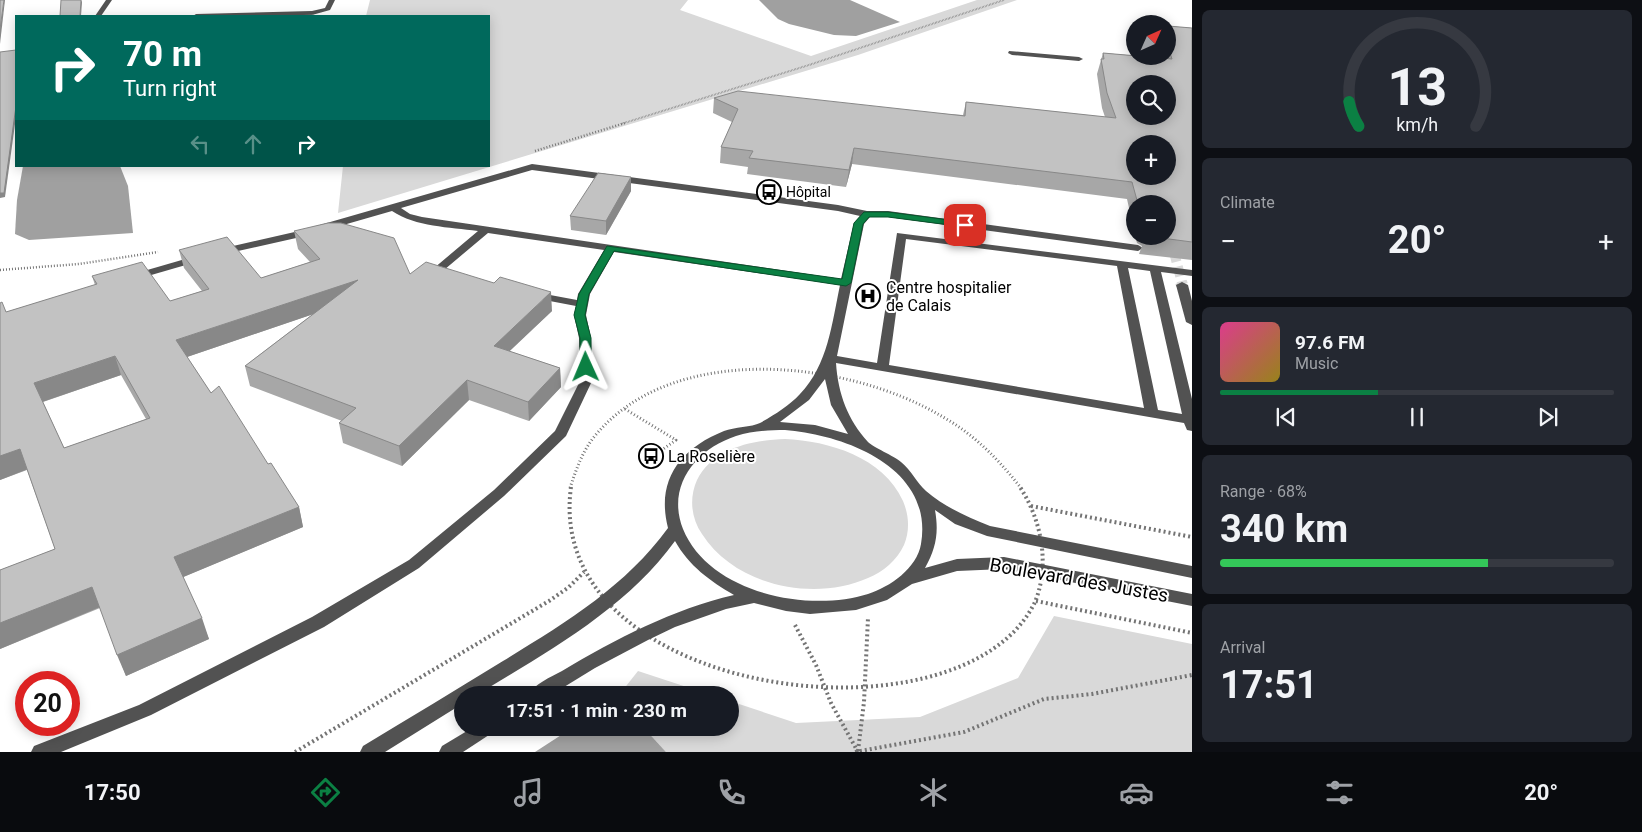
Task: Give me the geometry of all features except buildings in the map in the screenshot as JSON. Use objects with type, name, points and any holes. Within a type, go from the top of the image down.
[{"type":"street","points":[[99,15],[109,0]]},
{"type":"street","points":[[226,15],[316,12],[328,9],[332,0]]},
{"type":"street","points":[[1012,53],[1078,59]]},
{"type":"street","points":[[122,281],[216,253],[302,234],[532,167],[838,208],[867,214],[888,214],[1138,248]]},
{"type":"street","points":[[394,208],[406,216],[421,220],[846,283]]},
{"type":"street","points":[[761,427],[801,402],[826,374],[859,223],[867,214]]},
{"type":"street","points":[[450,280],[431,276],[487,230]]},
{"type":"street","points":[[882,368],[901,235],[1192,273]]},
{"type":"street","points":[[40,752],[146,710],[318,622],[414,564],[500,493],[561,433],[586,381],[585,338],[580,315],[582,304],[584,294],[611,248]]},
{"type":"street","points":[[1122,265],[1152,413]]},
{"type":"street","points":[[830,358],[1152,413],[1191,422],[1155,268]]},
{"type":"street","points":[[1182,285],[1192,322]]},
{"type":"street","points":[[525,294],[582,304]]},
{"type":"street","points":[[826,374],[839,412],[867,447]]},
{"type":"street","points":[[761,427],[809,428],[845,437],[867,447],[898,467],[920,492],[929,514],[931,537],[924,559],[909,579],[886,594],[872,600],[829,608],[781,604],[756,596],[720,579],[701,564],[686,547],[676,529],[671,512],[671,496],[675,480],[683,465],[696,452],[711,442],[735,432],[761,427]]},
{"type":"street","name":"Boulevard des Justes","points":[[920,492],[948,513],[973,526],[1042,543],[1192,572]]},
{"type":"street","points":[[370,752],[564,632],[605,604],[647,567],[676,529]]},
{"type":"street","name":"Boulevard des Justes","points":[[909,579],[943,568],[970,563],[1004,564],[1192,600]]},
{"type":"street","points":[[551,686],[598,656],[639,636],[697,611],[756,596]]},
{"type":"street","points":[[448,752],[473,736]]},
{"type":"path","points":[[534,151],[809,65],[1004,0]]},
{"type":"path","points":[[0,270],[94,263],[159,252]]},
{"type":"path","points":[[568,508],[572,479],[584,452],[606,425],[625,409],[669,386],[722,372],[771,369],[826,374],[859,381],[902,396],[949,420],[978,441],[999,461],[1016,483],[1030,506],[1042,543],[1043,570],[1036,601],[1027,619]]},
{"type":"path","points":[[625,409],[676,440],[646,461]]},
{"type":"path","points":[[1030,506],[1192,537]]},
{"type":"path","points":[[572,540],[584,572],[605,604],[639,636]]},
{"type":"path","points":[[295,752],[548,601],[584,572]]},
{"type":"path","points":[[856,752],[864,702],[866,633],[872,600]]},
{"type":"path","points":[[1036,601],[1192,633]]},
{"type":"path","points":[[781,604],[806,644],[830,702],[856,752]]},
{"type":"path","points":[[856,752],[964,732],[1044,699],[1092,694],[1192,675]]},
{"type":"path","points":[[823,702],[838,703]]},
{"type":"path","points":[[858,702],[872,702]]},
{"type":"shaded area","points":[[370,0],[688,0],[680,10],[811,56],[977,0],[1017,0],[858,55],[490,167],[490,15],[366,15]]},
{"type":"shaded area","points":[[759,0],[850,0],[900,22],[856,36],[834,35],[789,24],[778,19]]},
{"type":"shaded area","points":[[23,167],[120,167],[128,186],[133,233],[29,240],[15,234],[17,200]]},
{"type":"shaded area","points":[[343,167],[489,167],[338,213]]},
{"type":"shaded area","points":[[785,439],[819,443],[853,454],[882,473],[894,486],[905,506],[908,517],[908,529],[906,540],[901,550],[884,569],[868,578],[847,585],[824,589],[800,588],[777,584],[755,577],[734,566],[716,552],[702,534],[693,515],[692,501],[694,487],[704,469],[723,453],[735,448],[760,441]]},
{"type":"shaded area","points":[[1054,616],[1192,644],[1192,752],[666,752],[651,736],[739,736],[739,704],[796,723],[920,717],[1018,678]]},
{"type":"shaded area","points":[[638,671],[684,686],[626,686]]},
{"type":"shaded area","points":[[560,736],[651,736],[666,752],[535,752]]},
{"type":"tunnel","points":[[1174,252],[1182,283]]},
{"type":"place","name":"Hôpital","points":[[769,192]]},
{"type":"place","name":"Centre hospitalier de Calais","points":[[868,296]]},
{"type":"place","name":"La Roselière","points":[[651,456]]},
{"type":"route","points":[[586,367],[585,338],[580,315],[584,294],[611,248],[846,283],[859,223],[862,217],[867,214],[888,214],[965,225]]}]
